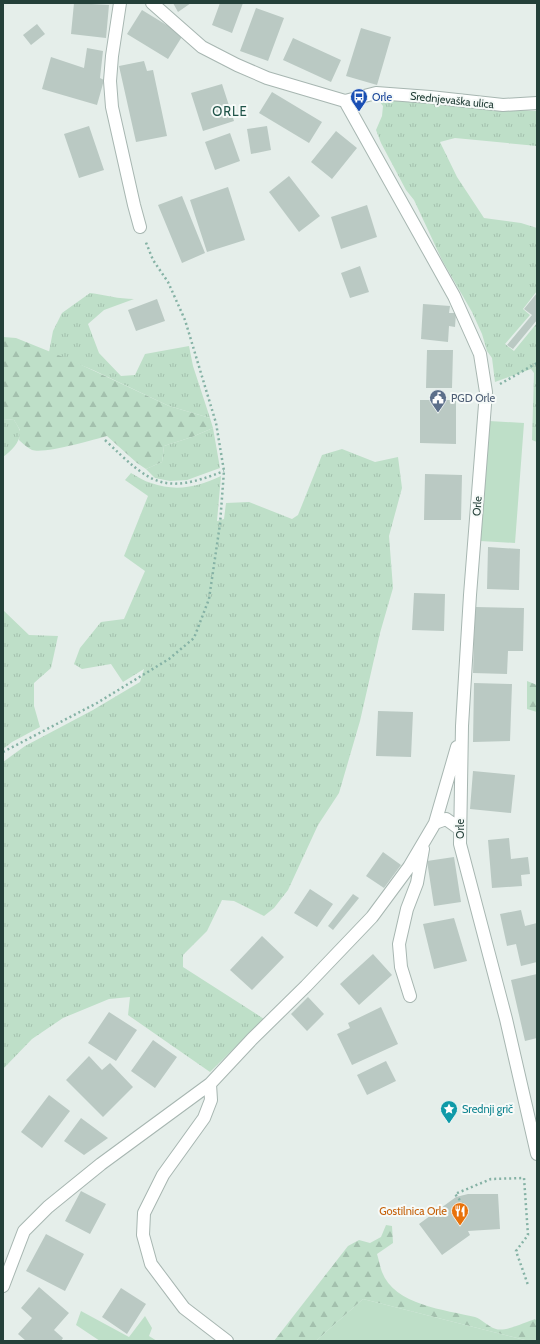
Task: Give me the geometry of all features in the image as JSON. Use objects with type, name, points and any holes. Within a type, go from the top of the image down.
[{"type":"street","points":[[120,3],[110,81],[112,107],[140,227]]},
{"type":"street","points":[[152,3],[202,47],[237,65],[267,78],[345,101]]},
{"type":"street","name":"Srednjevaška ulica","points":[[345,101],[376,93],[503,105],[537,103]]},
{"type":"street","name":"Orle","points":[[345,101],[454,296],[480,354],[486,392],[470,595],[462,726],[460,844],[506,1019],[537,1154]]},
{"type":"street","points":[[3,1286],[24,1230],[48,1207],[101,1164],[210,1084],[372,917],[409,867],[434,823],[453,763],[462,726]]},
{"type":"street","points":[[434,823],[446,819],[460,829]]},
{"type":"street","points":[[410,996],[401,967],[399,944],[407,909],[417,883],[425,840]]},
{"type":"street","points":[[210,1084],[211,1100],[204,1118],[163,1176],[144,1213],[143,1235],[151,1264],[184,1308],[227,1341]]},
{"type":"path","points":[[3,752],[96,703],[169,659],[194,638],[209,599],[220,524],[224,472],[216,423],[185,320],[168,282],[153,260],[140,227]]},
{"type":"path","points":[[486,392],[537,363]]},
{"type":"path","points":[[105,440],[136,469],[153,480],[169,484],[188,484],[224,472]]},
{"type":"path","points":[[463,1204],[455,1194],[491,1179],[524,1178],[528,1235],[516,1251],[528,1285]]},
{"type":"green space","points":[[387,97],[478,108],[537,111],[537,146],[455,138],[440,142],[457,177],[484,218],[521,223],[537,228],[537,291],[523,309],[530,315],[505,344],[514,351],[537,323],[537,442],[532,440],[534,373],[531,369],[495,382],[492,358],[487,351],[482,334],[472,312],[442,260],[414,200],[406,190],[381,143],[376,130],[382,116],[383,106],[379,101]]},
{"type":"green space","points":[[90,293],[117,298],[134,299],[104,310],[88,324],[99,353],[121,376],[135,375],[145,354],[189,346],[193,366],[210,418],[169,406],[93,370],[49,352],[53,331],[62,313]]},
{"type":"green space","points":[[3,337],[16,338],[73,361],[169,406],[210,418],[213,428],[192,437],[164,446],[162,462],[146,469],[137,463],[107,436],[47,450],[32,450],[19,440],[20,430],[14,420],[3,419]]},
{"type":"green space","points":[[3,419],[14,420],[20,431],[20,435],[12,449],[3,457]]},
{"type":"green space","points":[[489,421],[524,423],[515,543],[480,541]]},
{"type":"green space","points":[[213,428],[220,468],[187,480],[170,481],[155,478],[146,469],[162,462],[164,446],[192,437]]},
{"type":"green space","points":[[342,449],[375,462],[398,457],[402,488],[389,536],[393,588],[380,633],[360,721],[339,793],[318,825],[288,890],[274,908],[264,916],[234,901],[222,900],[207,931],[183,955],[183,967],[264,1019],[210,1072],[128,1015],[130,997],[109,999],[63,1018],[32,1039],[3,1069],[3,762],[25,746],[93,710],[140,682],[144,669],[123,682],[111,664],[82,669],[74,664],[80,648],[101,622],[124,619],[145,571],[124,556],[148,496],[125,480],[131,473],[143,480],[160,486],[178,488],[204,483],[221,476],[217,521],[224,519],[226,503],[249,502],[292,519],[298,515],[322,455]]},
{"type":"green space","points":[[3,610],[29,635],[58,636],[51,668],[34,683],[34,706],[40,727],[12,742],[3,749]]},
{"type":"green space","points":[[527,681],[537,685],[537,712],[527,709]]},
{"type":"green space","points":[[386,1225],[392,1226],[393,1243],[377,1254],[382,1272],[388,1283],[398,1292],[409,1299],[422,1304],[475,1317],[490,1327],[500,1330],[535,1319],[537,1322],[537,1341],[529,1341],[363,1299],[316,1341],[274,1341],[348,1246],[359,1240],[370,1243],[381,1237]]},
{"type":"green space","points":[[363,1299],[529,1341],[316,1341]]},
{"type":"green space","points":[[81,1311],[129,1337],[145,1316],[152,1328],[149,1336],[157,1341],[100,1341],[76,1325]]},
{"type":"building","points":[[74,3],[109,5],[106,38],[71,34]]},
{"type":"building","points":[[173,3],[191,3],[178,12]]},
{"type":"building","points":[[220,3],[243,3],[232,33],[212,25]]},
{"type":"building","points":[[256,8],[284,18],[268,61],[240,51]]},
{"type":"building","points":[[142,10],[183,35],[168,59],[127,34]]},
{"type":"building","points":[[37,24],[45,34],[31,45],[23,35]]},
{"type":"building","points":[[361,28],[391,37],[377,85],[346,76]]},
{"type":"building","points":[[293,38],[341,60],[331,82],[283,60]]},
{"type":"building","points":[[87,48],[103,51],[100,78],[104,80],[97,105],[42,89],[51,57],[84,68]]},
{"type":"building","points":[[144,61],[147,71],[153,70],[167,136],[136,142],[119,66]]},
{"type":"building","points":[[222,84],[234,121],[203,131],[191,93]]},
{"type":"building","points":[[272,92],[322,122],[309,143],[259,113]]},
{"type":"building","points":[[89,126],[104,170],[79,178],[64,134]]},
{"type":"building","points":[[267,126],[271,150],[251,154],[247,129]]},
{"type":"building","points":[[336,131],[357,148],[332,179],[311,162]]},
{"type":"building","points":[[230,133],[240,161],[215,170],[205,142]]},
{"type":"building","points":[[289,176],[320,216],[299,232],[269,192]]},
{"type":"building","points":[[228,187],[245,240],[207,252],[190,200]]},
{"type":"building","points":[[182,196],[205,253],[182,263],[158,205]]},
{"type":"building","points":[[367,205],[377,237],[341,249],[331,217]]},
{"type":"building","points":[[360,266],[369,292],[350,298],[341,273]]},
{"type":"building","points":[[537,293],[537,320],[513,349],[507,345],[532,315],[524,309]]},
{"type":"building","points":[[157,299],[165,321],[136,331],[128,310]]},
{"type":"building","points":[[423,304],[450,306],[449,313],[456,313],[455,327],[449,326],[448,342],[421,339]]},
{"type":"building","points":[[427,350],[453,350],[452,388],[426,388]]},
{"type":"building","name":"PGD Orle","points":[[420,400],[456,400],[456,444],[420,443]]},
{"type":"building","points":[[425,474],[462,475],[461,520],[424,520]]},
{"type":"building","points":[[488,547],[520,549],[519,590],[487,589]]},
{"type":"building","points":[[414,593],[445,594],[444,631],[412,630]]},
{"type":"building","points":[[475,607],[524,608],[523,651],[508,651],[507,674],[473,673]]},
{"type":"building","points":[[474,683],[512,684],[510,741],[473,742]]},
{"type":"building","points":[[378,711],[413,712],[411,757],[376,756]]},
{"type":"building","points":[[473,771],[515,775],[511,813],[470,809]]},
{"type":"building","points":[[509,838],[511,859],[528,857],[530,874],[521,875],[522,886],[492,888],[488,840]]},
{"type":"building","points":[[383,852],[401,865],[384,888],[366,876]]},
{"type":"building","points":[[454,857],[461,902],[434,906],[427,861]]},
{"type":"building","points":[[310,889],[333,904],[317,927],[294,913]]},
{"type":"building","points":[[353,894],[359,898],[333,930],[328,926]]},
{"type":"building","points":[[521,910],[525,926],[537,923],[537,962],[521,966],[516,944],[507,946],[500,914]]},
{"type":"building","points":[[454,918],[467,961],[434,969],[423,924]]},
{"type":"building","points":[[262,936],[284,957],[252,990],[230,970]]},
{"type":"building","points":[[373,954],[392,975],[359,1005],[340,984]]},
{"type":"building","points":[[537,974],[537,1038],[525,1041],[511,980]]},
{"type":"building","points":[[308,997],[324,1014],[307,1031],[291,1014]]},
{"type":"building","points":[[381,1007],[398,1044],[352,1065],[337,1034],[350,1028],[348,1023]]},
{"type":"building","points":[[109,1012],[137,1030],[116,1061],[88,1043]]},
{"type":"building","points":[[153,1040],[177,1057],[155,1088],[131,1071]]},
{"type":"building","points":[[89,1056],[102,1070],[110,1063],[133,1087],[103,1117],[66,1080]]},
{"type":"building","points":[[386,1061],[396,1081],[367,1095],[357,1075]]},
{"type":"building","points":[[49,1095],[70,1111],[42,1148],[21,1132]]},
{"type":"building","points":[[81,1118],[108,1138],[84,1155],[64,1141]]},
{"type":"building","points":[[81,1191],[106,1204],[90,1234],[65,1221]]},
{"type":"building","name":"Gostilnica Orle","points":[[468,1194],[498,1194],[500,1229],[468,1231],[470,1235],[442,1255],[419,1224],[456,1197]]},
{"type":"building","points":[[46,1234],[84,1254],[65,1291],[26,1271]]},
{"type":"building","points":[[39,1287],[69,1313],[54,1330],[63,1338],[61,1341],[26,1341],[18,1334],[32,1318],[21,1308]]},
{"type":"building","points":[[121,1288],[146,1304],[127,1334],[102,1317]]},
{"type":"place","name":"Orle","points":[[359,112]]},
{"type":"place","name":"PGD Orle","points":[[438,413]]},
{"type":"place","name":"Srednji grič","points":[[449,1124]]},
{"type":"place","name":"Gostilnica Orle","points":[[460,1226]]},
{"type":"district","name":"ORLE","points":[[230,111]]}]
